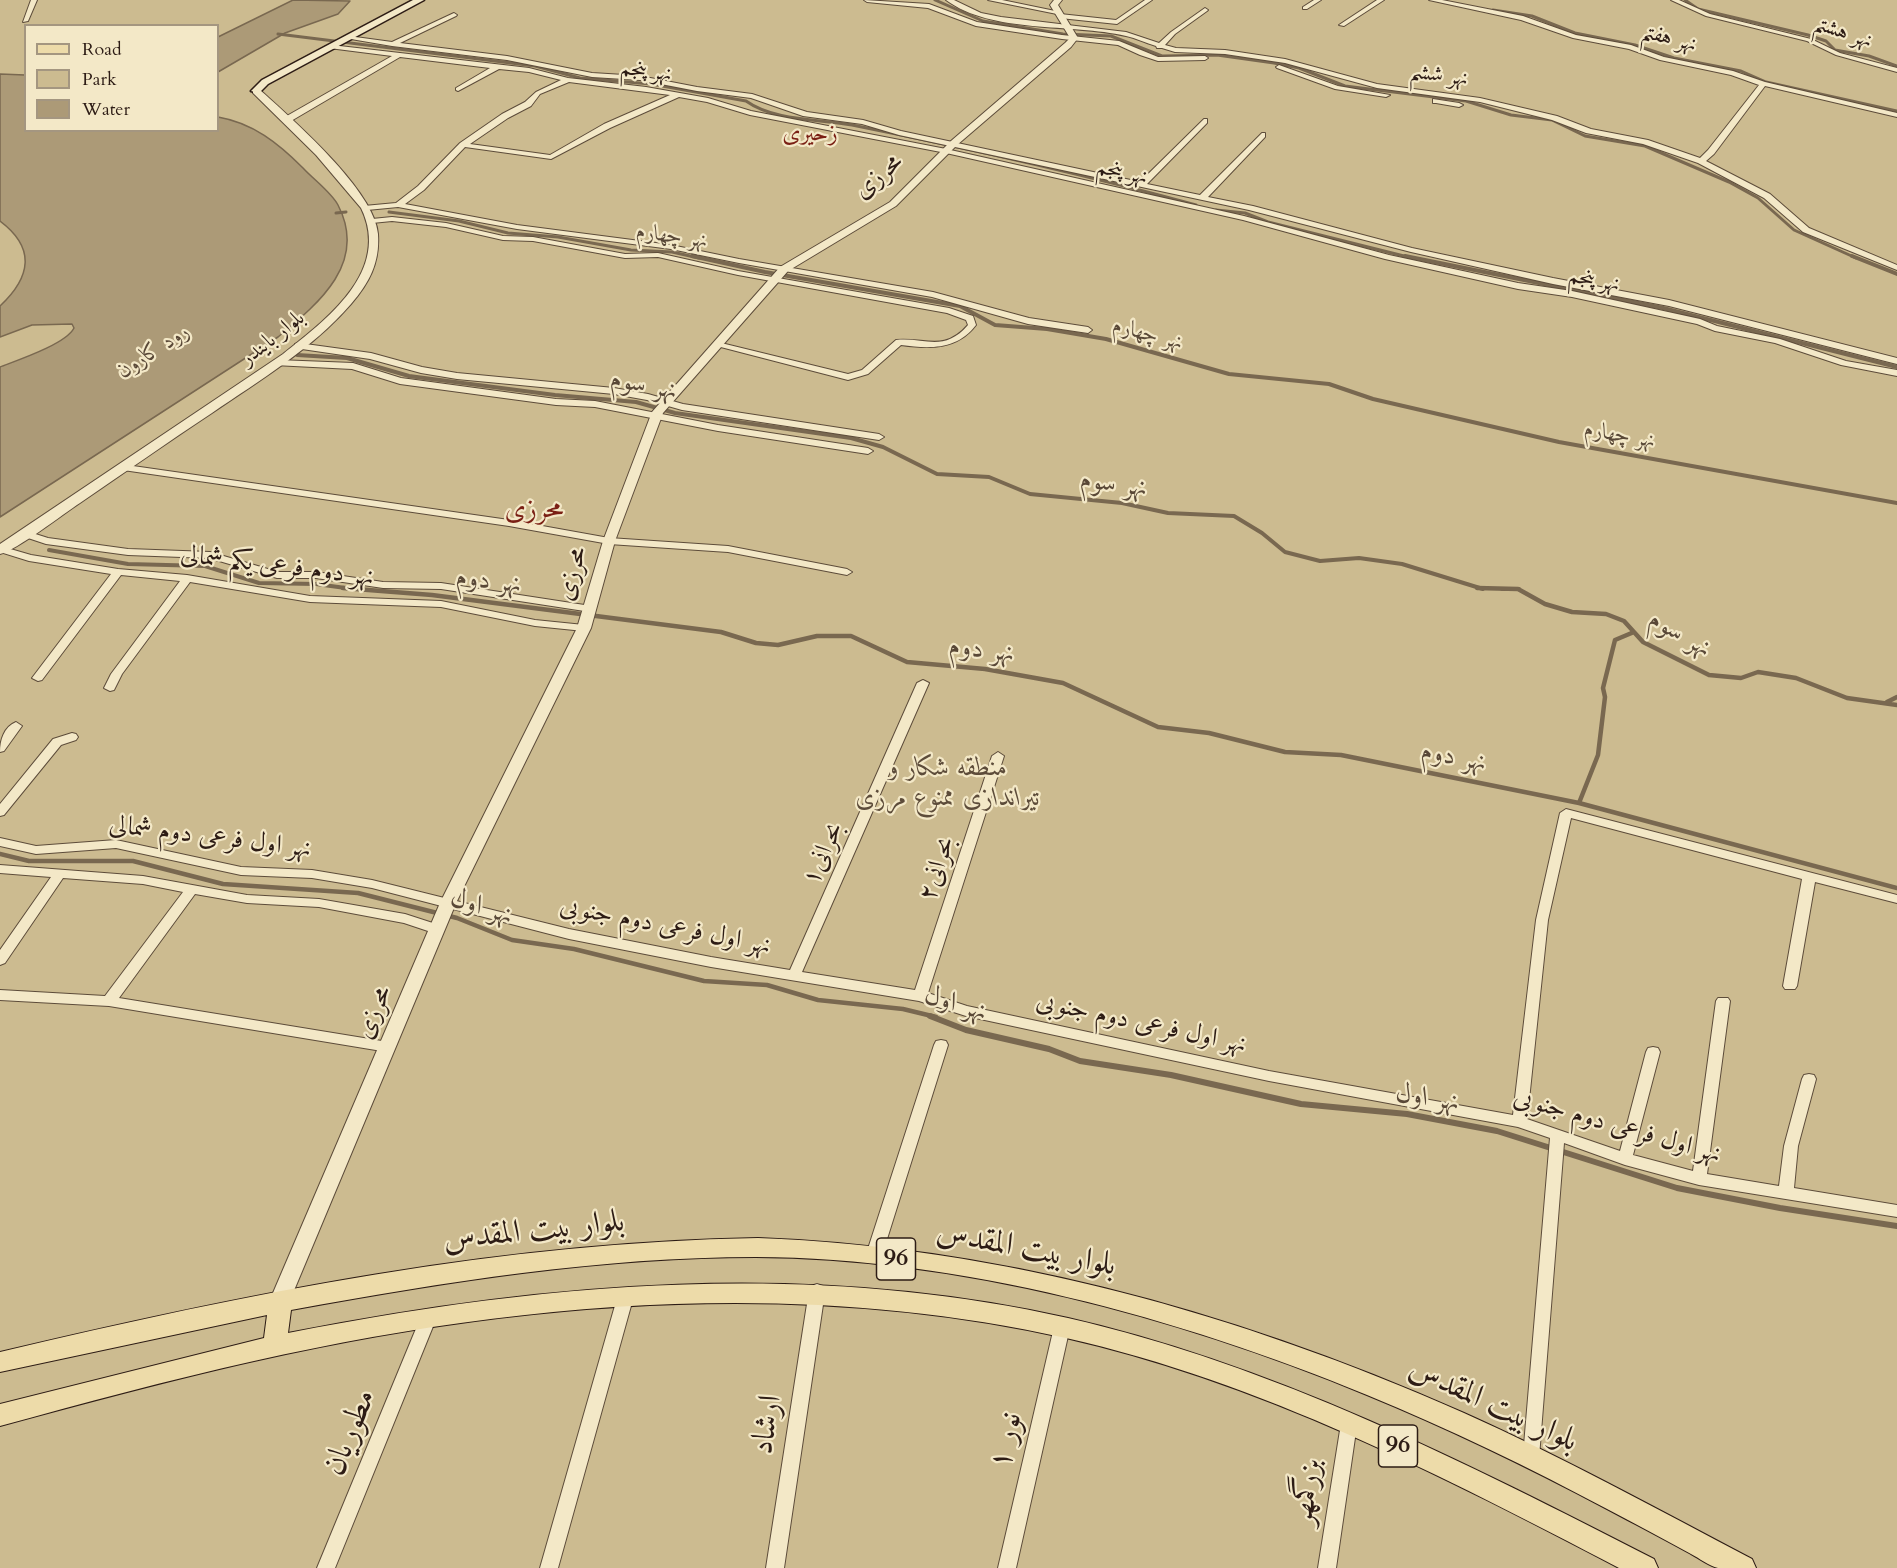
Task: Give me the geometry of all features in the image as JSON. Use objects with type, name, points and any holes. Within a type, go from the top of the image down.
[{"type":"main road","points":[[256,91],[266,82],[420,0]]},
{"type":"main road","name":"بلوار بیت المقدس","points":[[0,1362],[280,1300],[479,1269],[570,1258],[706,1250],[874,1255],[1065,1288],[1164,1313],[1273,1350],[1387,1393],[1531,1457],[1743,1568]]},
{"type":"main road","name":"96","points":[[0,1414],[228,1356],[428,1319],[567,1299],[746,1290],[817,1291],[908,1300],[1062,1327],[1158,1353],[1349,1424],[1520,1503],[1645,1568]]},
{"type":"main road","points":[[275,1347],[280,1300]]},
{"type":"street","points":[[25,21],[34,0]]},
{"type":"street","points":[[867,0],[930,6],[976,24],[1072,34],[1119,43],[1158,59],[1221,58],[1252,62],[1277,67],[1337,88],[1459,105]]},
{"type":"street","name":"نهر ششم","points":[[952,0],[978,14],[1072,34],[1126,34],[1159,46],[1253,55],[1377,86],[1480,100],[1554,118],[1589,131],[1645,142],[1701,161],[1767,196],[1806,230],[1897,268]]},
{"type":"street","points":[[991,0],[1059,14],[1117,22],[1149,0]]},
{"type":"street","points":[[1058,0],[1054,5],[1072,34]]},
{"type":"street","points":[[1305,8],[1318,0]]},
{"type":"street","points":[[1342,25],[1381,0]]},
{"type":"street","name":"نهر هفتم","points":[[1432,0],[1474,11],[1523,18],[1575,37],[1631,47],[1662,59],[1733,73],[1763,84],[1897,115]]},
{"type":"street","name":"نهر هشتم","points":[[1674,0],[1708,15],[1809,40],[1838,54],[1897,70]]},
{"type":"street","points":[[1159,46],[1205,10]]},
{"type":"street","points":[[391,45],[454,15]]},
{"type":"street","name":"محرزی","points":[[280,1300],[443,915],[587,618],[609,541],[660,409],[780,274],[893,204],[950,147],[1072,34]]},
{"type":"street","name":"نهر پنجم","points":[[340,42],[391,45],[406,51],[507,58],[592,75],[640,78],[697,89],[752,96],[806,114],[863,122],[950,147],[1245,218],[1388,257],[1518,286],[1572,294],[1700,322],[1777,341],[1844,363],[1896,368]]},
{"type":"street","name":"نهر پنجم","points":[[340,42],[529,70],[568,80],[646,88],[732,105],[750,113],[950,147],[1141,185],[1250,208],[1411,250],[1553,281],[1670,303],[1896,368]]},
{"type":"street","points":[[288,119],[406,51]]},
{"type":"street","points":[[458,89],[498,66]]},
{"type":"street","points":[[398,205],[421,188],[463,145],[528,104],[538,93],[568,80]]},
{"type":"street","points":[[1701,161],[1711,152],[1763,84]]},
{"type":"street","name":"بلوار بایندر","points":[[1,549],[126,468],[277,363],[323,325],[364,279],[370,265],[372,221],[368,208],[288,119],[256,91]]},
{"type":"street","points":[[463,145],[551,158],[607,126],[677,95]]},
{"type":"street","points":[[1141,185],[1204,121]]},
{"type":"street","points":[[1202,199],[1262,135]]},
{"type":"street","points":[[368,208],[398,205],[517,227],[671,247],[780,274],[949,311],[970,318],[972,325],[953,342],[928,346],[898,342],[865,372],[848,376],[717,345]]},
{"type":"street","points":[[372,221],[392,219],[446,225],[503,238],[533,239],[625,256],[658,255],[933,294],[1028,321],[1088,330]]},
{"type":"street","points":[[298,345],[371,356],[421,370],[457,376],[614,391],[660,409],[868,452]]},
{"type":"street","points":[[277,363],[353,366],[400,381],[556,402],[692,409],[879,437]]},
{"type":"street","points":[[126,468],[388,505],[609,541],[728,549],[847,572]]},
{"type":"street","points":[[26,534],[46,541],[128,552],[210,555],[277,575],[316,576],[383,585],[441,586],[587,618]]},
{"type":"street","name":"نهر دوم فرعی یکم شمالی","points":[[1,549],[29,558],[118,572],[187,578],[310,599],[441,604],[535,623],[587,618]]},
{"type":"street","points":[[38,678],[118,572]]},
{"type":"street","points":[[110,688],[117,674],[187,578]]},
{"type":"street","name":"بحرانی۱","points":[[794,976],[923,683]]},
{"type":"street","points":[[0,748],[16,726]]},
{"type":"street","points":[[0,812],[57,742],[72,737]]},
{"type":"street","name":"بحرانی۲","points":[[920,996],[998,756]]},
{"type":"street","points":[[1519,1122],[1542,920],[1566,813],[1897,899]]},
{"type":"street","name":"نهر اول فرعی دوم شمالی","points":[[0,842],[36,850],[116,844],[241,870],[312,874],[372,884],[443,915]]},
{"type":"street","points":[[0,869],[143,880],[247,898],[319,903],[405,919],[443,915]]},
{"type":"street","points":[[0,960],[60,873]]},
{"type":"street","points":[[1790,986],[1809,877]]},
{"type":"street","points":[[109,1001],[192,889]]},
{"type":"street","name":"نهر اول فرعی دوم جنوبی","points":[[443,915],[569,934],[794,976],[920,996],[966,1011],[1269,1076],[1519,1122],[1557,1140],[1699,1179],[1897,1211]]},
{"type":"street","points":[[0,995],[109,1001],[388,1047]]},
{"type":"street","points":[[1699,1179],[1723,1001]]},
{"type":"street","points":[[874,1255],[941,1045]]},
{"type":"street","points":[[1625,1159],[1653,1052]]},
{"type":"street","points":[[1786,1192],[1791,1146],[1809,1079]]},
{"type":"street","points":[[1531,1457],[1557,1140]]},
{"type":"street","name":"ارشاد","points":[[775,1568],[817,1291]]},
{"type":"street","points":[[549,1568],[626,1295]]},
{"type":"street","name":"مطوریان","points":[[326,1568],[428,1319]]},
{"type":"street","name":"نور ۱","points":[[1007,1568],[1062,1327]]},
{"type":"street","name":"بزرگمهر","points":[[1327,1568],[1349,1424]]},
{"type":"green space","name":"منطقه شکار و تیراندازی ممنوع مرزی","points":[[0,0],[1897,0],[1897,1568],[0,1568]]},
{"type":"water","points":[[293,0],[350,1],[338,14],[285,33],[219,71],[219,37]]},
{"type":"water","name":"رود کارون","points":[[0,74],[24,75],[24,132],[219,132],[219,117],[254,129],[284,150],[335,200],[346,226],[347,245],[343,263],[335,280],[323,296],[278,337],[0,517],[0,367],[52,346],[74,328],[72,324],[32,325],[0,337],[0,306],[18,284],[25,263],[20,242],[0,221]]},
{"type":"waterway","points":[[935,0],[983,21],[1063,34],[1111,36],[1162,56],[1217,55],[1274,63],[1299,68],[1345,86],[1466,101],[1511,115],[1552,120],[1585,136],[1645,146],[1729,182],[1758,198],[1794,230],[1856,258]]},
{"type":"waterway","points":[[1685,0],[1698,9],[1808,35],[1826,41],[1835,50],[1869,56],[1897,66]]},
{"type":"waterway","points":[[1493,10],[1532,16],[1575,33],[1635,45],[1674,58],[1741,71],[1766,82],[1897,111]]},
{"type":"waterway","points":[[278,34],[535,66],[580,78],[651,84],[746,101],[757,108],[783,116],[852,125],[938,143],[1068,172],[1196,205]]},
{"type":"waterway","points":[[1216,210],[1245,213],[1268,222],[1412,258]]},
{"type":"waterway","points":[[336,213],[346,212]]},
{"type":"waterway","name":"نهر چهارم","points":[[389,212],[459,221],[508,233],[558,237],[631,250],[672,252],[699,258]]},
{"type":"waterway","name":"نهر چهارم","points":[[692,256],[765,272],[960,306],[995,325],[1047,329],[1106,339],[1229,374],[1329,384],[1373,399],[1559,442],[1897,503]]},
{"type":"waterway","points":[[1405,256],[1663,308],[1897,367]]},
{"type":"waterway","points":[[1852,256],[1897,274]]},
{"type":"waterway","name":"نهر سوم","points":[[297,355],[347,358],[409,376],[555,395],[636,402],[675,413],[851,438],[883,447],[937,474],[989,477],[1030,494],[1122,503],[1168,513],[1234,516],[1262,533],[1285,552],[1320,561],[1359,558],[1402,564],[1480,588]]},
{"type":"waterway","name":"نهر دوم","points":[[49,550],[128,564],[205,566],[259,583],[316,584],[349,588]]},
{"type":"waterway","name":"نهر دوم","points":[[343,588],[349,588]]},
{"type":"waterway","name":"نهر دوم","points":[[349,588],[432,595],[721,632],[756,643],[778,645],[817,636],[851,636],[907,662],[985,669],[1063,683],[1158,727],[1209,733],[1285,752],[1341,755],[1579,803]]},
{"type":"waterway","name":"نهر سوم","points":[[1480,588],[1518,589]]},
{"type":"waterway","name":"نهر سوم","points":[[1502,589],[1518,589]]},
{"type":"waterway","name":"نهر سوم","points":[[1518,589],[1545,604],[1572,612],[1606,614],[1624,621],[1634,632]]},
{"type":"waterway","points":[[1579,803],[1598,755],[1605,697],[1603,688],[1615,640],[1634,632]]},
{"type":"waterway","name":"نهر سوم","points":[[1634,632],[1643,642],[1709,675],[1741,678],[1758,672],[1796,678],[1847,698],[1897,705]]},
{"type":"waterway","points":[[1887,702],[1897,697]]},
{"type":"waterway","name":"نهر دوم","points":[[1579,803],[1897,888]]},
{"type":"waterway","name":"نهر اول","points":[[0,854],[29,861],[133,861],[223,884],[358,893],[457,918],[512,940],[574,949],[704,981],[767,985],[818,1000],[903,1009],[936,1017]]},
{"type":"waterway","name":"نهر اول","points":[[930,1016],[966,1030],[1049,1049],[1080,1061],[1171,1075],[1301,1104],[1407,1114],[1497,1131],[1677,1188],[1780,1208],[1897,1226]]},
{"type":"district","name":"زحیری","points":[[810,134]]},
{"type":"district","name":"محرزی","points":[[534,511]]}]
